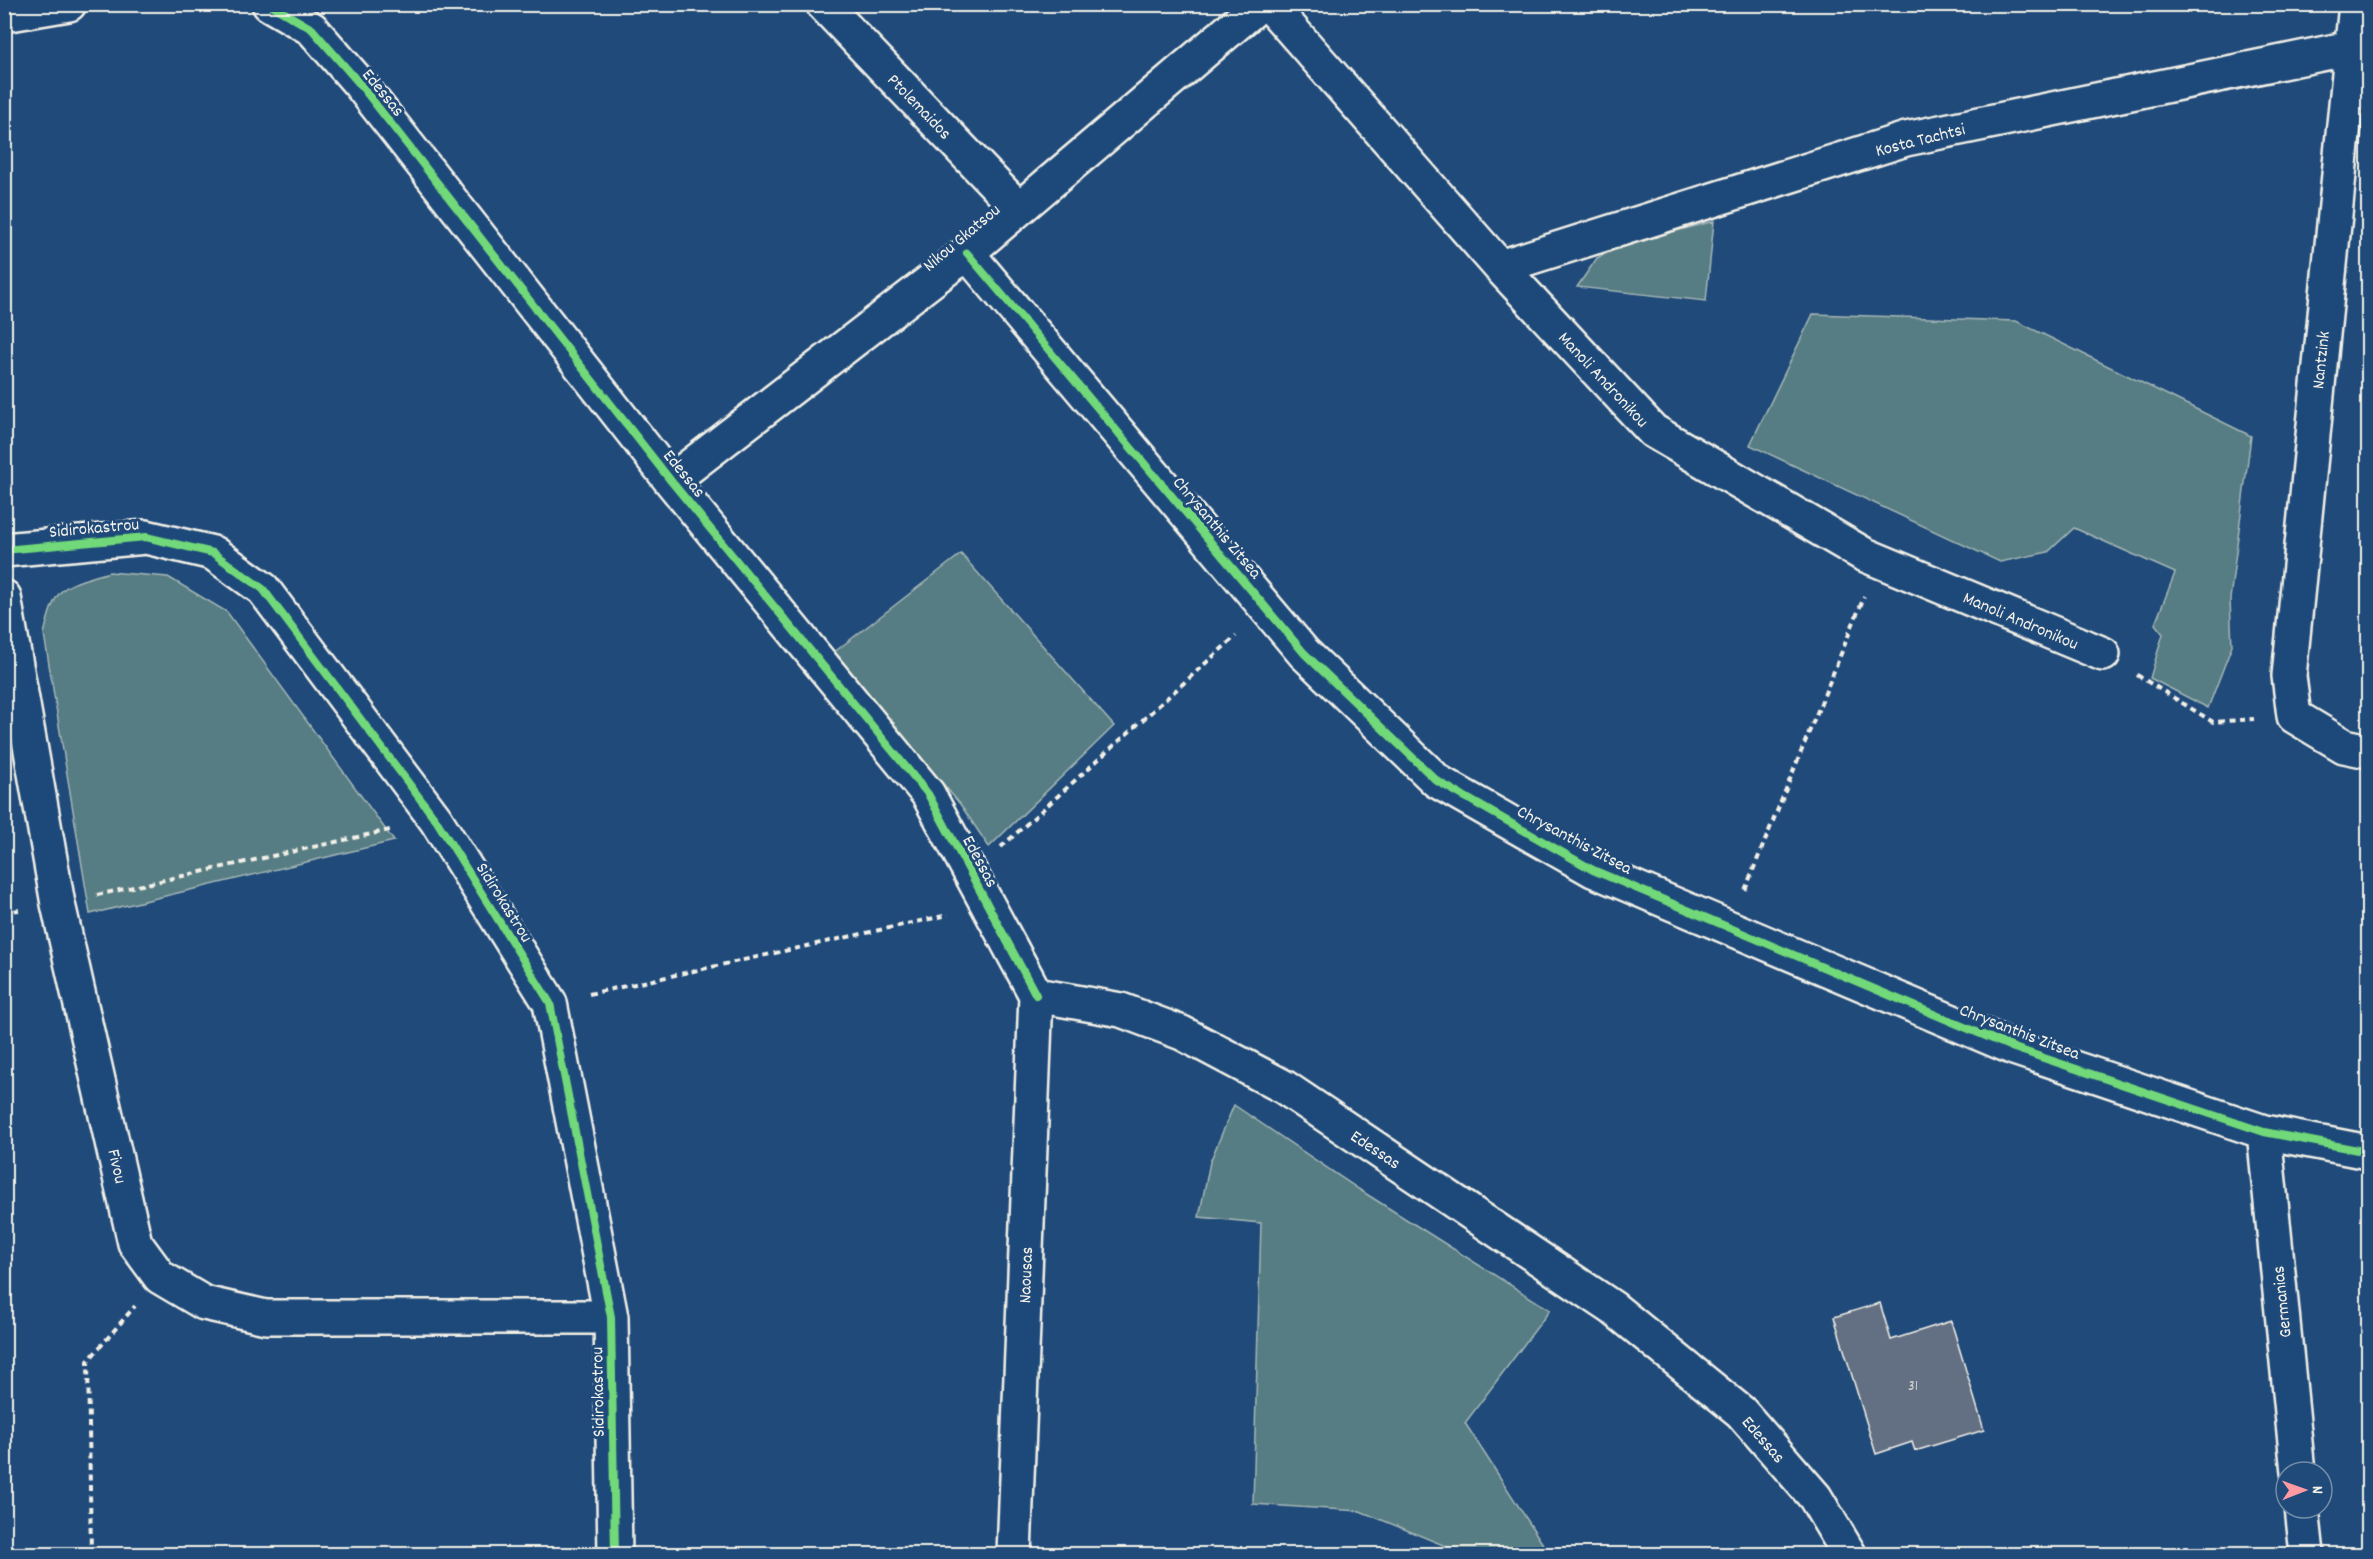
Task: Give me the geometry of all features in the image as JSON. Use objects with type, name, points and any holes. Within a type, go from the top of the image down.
[{"type":"street","points":[[4,15],[69,4]]},
{"type":"street","name":"Edessas","points":[[269,4],[312,29],[351,74],[671,481],[928,794],[1036,995],[1121,1010],[1182,1033],[1284,1087],[1613,1308],[1741,1412],[1815,1497],[1849,1554]]},
{"type":"street","name":"Ptolemaidos","points":[[823,4],[1018,208]]},
{"type":"street","name":"Nikou Gkatsou","points":[[671,481],[968,253],[1260,4]]},
{"type":"street","name":"Manoli Andronikou","points":[[1269,4],[1500,267],[1653,431],[1863,554],[2103,654]]},
{"type":"street","name":"Nantzink","points":[[2294,716],[2289,676],[2356,4]]},
{"type":"street","name":"Kosta Tachtsi","points":[[1500,267],[1906,140],[2350,48]]},
{"type":"street","name":"Chrysanthis Zitsea","points":[[968,253],[1304,653],[1437,781],[1593,870],[2014,1047],[2264,1132],[2368,1152]]},
{"type":"street","name":"Sidirokastrou","points":[[4,550],[146,537],[213,553],[263,589],[436,820],[550,1003],[611,1317],[615,1554]]},
{"type":"street","name":"Fivou","points":[[4,597],[58,904],[135,1243],[160,1277],[204,1303],[266,1317],[611,1317]]},
{"type":"street","points":[[2294,716],[2344,746],[2368,751]]},
{"type":"street","name":"Naousas","points":[[1014,1554],[1036,995]]},
{"type":"street","name":"Germanias","points":[[2264,1132],[2297,1460]]},
{"type":"street","points":[[2303,1520],[2307,1554]]},
{"type":"path","points":[[1730,927],[1878,560]]},
{"type":"path","points":[[971,873],[1266,609]]},
{"type":"path","points":[[2103,654],[2213,722],[2294,716]]},
{"type":"path","points":[[58,904],[436,820]]},
{"type":"path","points":[[550,1003],[988,906]]},
{"type":"path","points":[[91,1554],[88,1361],[160,1277]]},
{"type":"green space","points":[[1714,221],[1706,301],[1577,287],[1597,258],[1624,245]]},
{"type":"green space","points":[[1813,314],[2016,321],[2251,436],[2230,599],[2232,646],[2208,708],[2150,678],[2163,634],[2155,624],[2175,573],[2074,528],[2048,552],[2000,562],[1750,445]]},
{"type":"green space","points":[[961,554],[1114,726],[989,847],[960,804],[833,653]]},
{"type":"green space","points":[[109,572],[168,577],[227,612],[394,841],[90,914],[44,634],[53,605],[63,590],[81,581]]},
{"type":"green space","points":[[1234,1105],[1360,1190],[1550,1310],[1465,1423],[1544,1546],[1523,1554],[1465,1554],[1360,1511],[1253,1504],[1261,1223],[1199,1217],[1210,1162]]},
{"type":"building","points":[[1880,1303],[1891,1340],[1951,1321],[1984,1430],[1915,1451],[1912,1442],[1876,1454],[1834,1317]]},
{"type":"cycle path","points":[[269,4],[312,29],[359,83],[671,481],[928,794],[1036,995]]},
{"type":"cycle path","points":[[967,253],[1304,653],[1437,781],[1593,870],[2014,1048],[2264,1132],[2368,1152]]},
{"type":"cycle path","points":[[4,550],[146,537],[213,553],[263,589],[436,820],[550,1003],[611,1317],[615,1554]]}]
